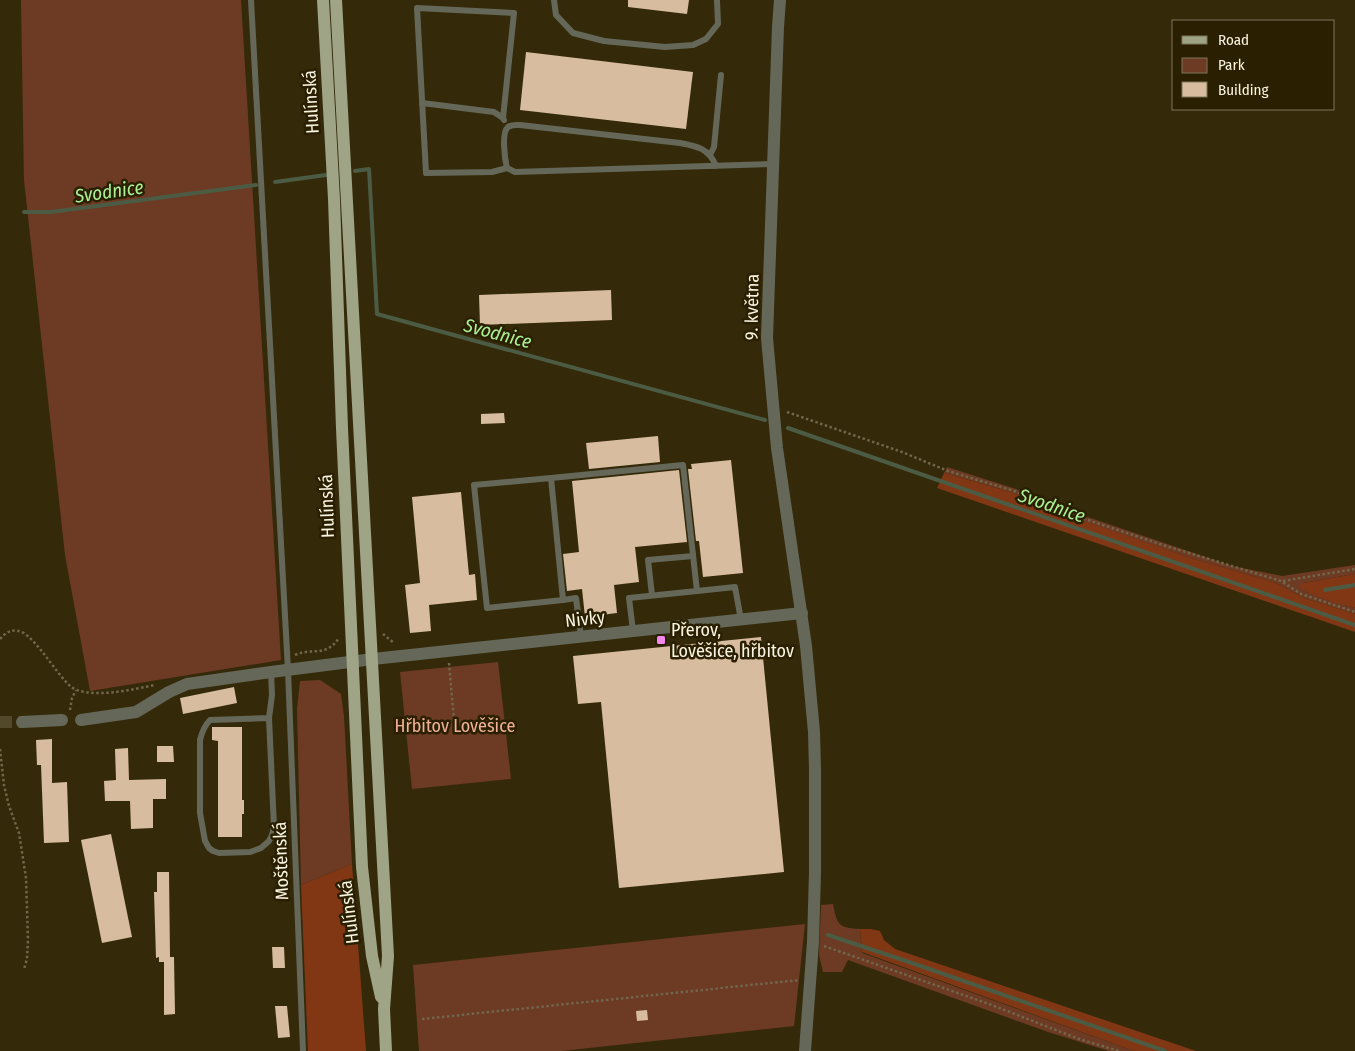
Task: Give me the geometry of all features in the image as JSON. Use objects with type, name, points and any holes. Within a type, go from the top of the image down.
[{"type":"main road","name":"Hulínská","points":[[323,0],[334,199],[362,867],[372,956],[384,1009]]},
{"type":"main road","name":"Hulínská","points":[[336,0],[388,956],[384,1009],[386,1051]]},
{"type":"street","name":"9. května","points":[[780,0],[768,338],[777,448],[802,613],[812,696],[815,872],[813,942],[805,1051]]},
{"type":"street","name":"Nivky","points":[[81,720],[136,712],[186,684],[373,659],[802,613]]},
{"type":"street","points":[[22,722],[62,720]]},
{"type":"lane","name":"Moštěnská","points":[[251,0],[288,670],[303,1051]]},
{"type":"lane","points":[[554,0],[556,15],[573,33],[604,41],[665,47],[693,45],[706,39],[718,24],[716,0]]},
{"type":"lane","points":[[503,118],[514,13],[417,8],[426,173],[492,172],[507,168],[515,172],[773,164]]},
{"type":"lane","points":[[710,155],[714,147],[721,76]]},
{"type":"lane","points":[[422,103],[494,112],[503,118],[508,127]]},
{"type":"lane","points":[[507,168],[504,154],[505,131],[513,125],[680,142],[706,151],[713,158],[716,166]]},
{"type":"lane","points":[[581,637],[576,598],[487,608],[474,485],[683,465],[696,591]]},
{"type":"lane","points":[[551,478],[563,600]]},
{"type":"lane","points":[[652,596],[648,560],[693,556]]},
{"type":"lane","points":[[633,631],[629,598],[696,591],[736,587],[741,620]]},
{"type":"lane","points":[[269,718],[210,720],[202,732],[200,740],[201,823],[205,841],[213,851],[229,853],[250,852],[260,848],[269,841],[272,835],[274,827],[269,718],[272,695],[271,672]]},
{"type":"path","points":[[774,408],[902,452],[948,471],[1014,491],[1064,512],[1281,581],[1300,594],[1355,612]]},
{"type":"path","points":[[1281,581],[1355,569]]},
{"type":"path","points":[[0,639],[10,631],[18,630],[24,633],[70,686],[82,692],[126,690],[160,684]]},
{"type":"path","points":[[448,651],[454,720]]},
{"type":"path","points":[[70,710],[72,698],[76,690]]},
{"type":"path","points":[[0,749],[4,785],[19,833],[26,878],[28,940],[27,959],[24,969]]},
{"type":"path","points":[[813,942],[989,1004],[1079,1039],[1119,1051]]},
{"type":"path","points":[[422,1019],[810,978]]},
{"type":"green space","points":[[21,0],[241,0],[281,660],[90,691],[65,555],[24,180]]},
{"type":"green space","points":[[947,467],[1016,489],[1067,510],[1232,566],[1282,576],[1355,565],[1355,574],[1303,583],[1324,599],[1355,608],[1355,614],[1304,598],[1276,583],[1191,558],[1057,513],[1011,492],[944,473]]},
{"type":"green space","name":"Hřbitov Lověšice","points":[[498,662],[511,779],[412,789],[400,672]]},
{"type":"green space","points":[[320,680],[341,694],[344,716],[352,864],[301,885],[297,709],[300,681]]},
{"type":"green space","points":[[833,904],[840,924],[860,929],[862,953],[1134,1051],[1109,1051],[1048,1032],[848,960],[842,972],[823,972],[819,955],[821,905]]},
{"type":"green space","points":[[805,924],[794,1026],[561,1051],[419,1051],[413,965]]},
{"type":"shaded area","points":[[944,473],[1011,492],[1058,513],[1191,558],[1276,583],[1304,598],[1355,614],[1355,632],[937,488]]},
{"type":"shaded area","points":[[1355,574],[1355,608],[1318,597],[1298,586],[1303,583]]},
{"type":"shaded area","points":[[352,864],[366,1051],[308,1051],[301,885]]},
{"type":"shaded area","points":[[860,929],[880,931],[884,940],[895,949],[1196,1051],[1134,1051],[862,952]]},
{"type":"building","points":[[628,0],[689,0],[687,14],[628,7]]},
{"type":"building","points":[[526,52],[693,72],[686,129],[520,110]]},
{"type":"building","points":[[611,290],[612,320],[480,325],[479,295]]},
{"type":"building","points":[[504,413],[505,423],[481,424],[481,414]]},
{"type":"building","points":[[658,436],[660,462],[589,469],[586,443]]},
{"type":"building","points":[[731,460],[743,573],[703,577],[699,541],[696,541],[688,469],[692,469],[691,464]]},
{"type":"building","points":[[679,470],[687,542],[635,547],[639,582],[614,585],[617,613],[585,617],[582,589],[567,591],[563,554],[579,552],[572,481]]},
{"type":"building","points":[[461,492],[469,575],[475,574],[477,600],[429,605],[431,631],[410,633],[405,585],[420,583],[412,497]]},
{"type":"building","points":[[761,637],[784,872],[619,888],[601,702],[578,704],[573,656]]},
{"type":"building","points":[[234,687],[237,703],[183,714],[180,698]]},
{"type":"building","points":[[212,727],[242,727],[242,800],[244,800],[244,814],[242,814],[242,837],[218,837],[218,741],[212,740]]},
{"type":"building","points":[[52,739],[52,783],[67,782],[69,842],[44,843],[41,765],[37,765],[36,740]]},
{"type":"building","points":[[157,746],[173,746],[174,762],[157,762]]},
{"type":"building","points":[[128,748],[129,780],[166,779],[166,799],[153,799],[153,828],[131,829],[130,801],[105,801],[104,781],[116,780],[115,749]]},
{"type":"building","points":[[111,834],[132,937],[102,943],[81,840]]},
{"type":"building","points":[[157,872],[169,872],[170,957],[174,957],[175,1014],[164,1015],[164,962],[159,962],[159,957],[156,958],[154,892],[157,892]]},
{"type":"building","points":[[272,947],[284,947],[285,968],[273,968]]},
{"type":"building","points":[[275,1006],[287,1006],[290,1037],[278,1038]]},
{"type":"building","points":[[647,1010],[648,1020],[637,1021],[636,1011]]},
{"type":"waterway","name":"Svodnice","points":[[355,171],[369,169],[377,314],[765,420]]},
{"type":"waterway","name":"Svodnice","points":[[275,182],[326,175]]},
{"type":"waterway","name":"Svodnice","points":[[24,212],[51,212],[256,185]]},
{"type":"waterway","name":"Svodnice","points":[[788,428],[1355,625]]},
{"type":"waterway","name":"Svodnice","points":[[1325,590],[1355,585]]},
{"type":"waterway","points":[[828,935],[1165,1051]]},
{"type":"tunnel","points":[[0,722],[22,722]]},
{"type":"place","name":"Přerov, Lověšice, hřbitov","points":[[661,640]]}]
